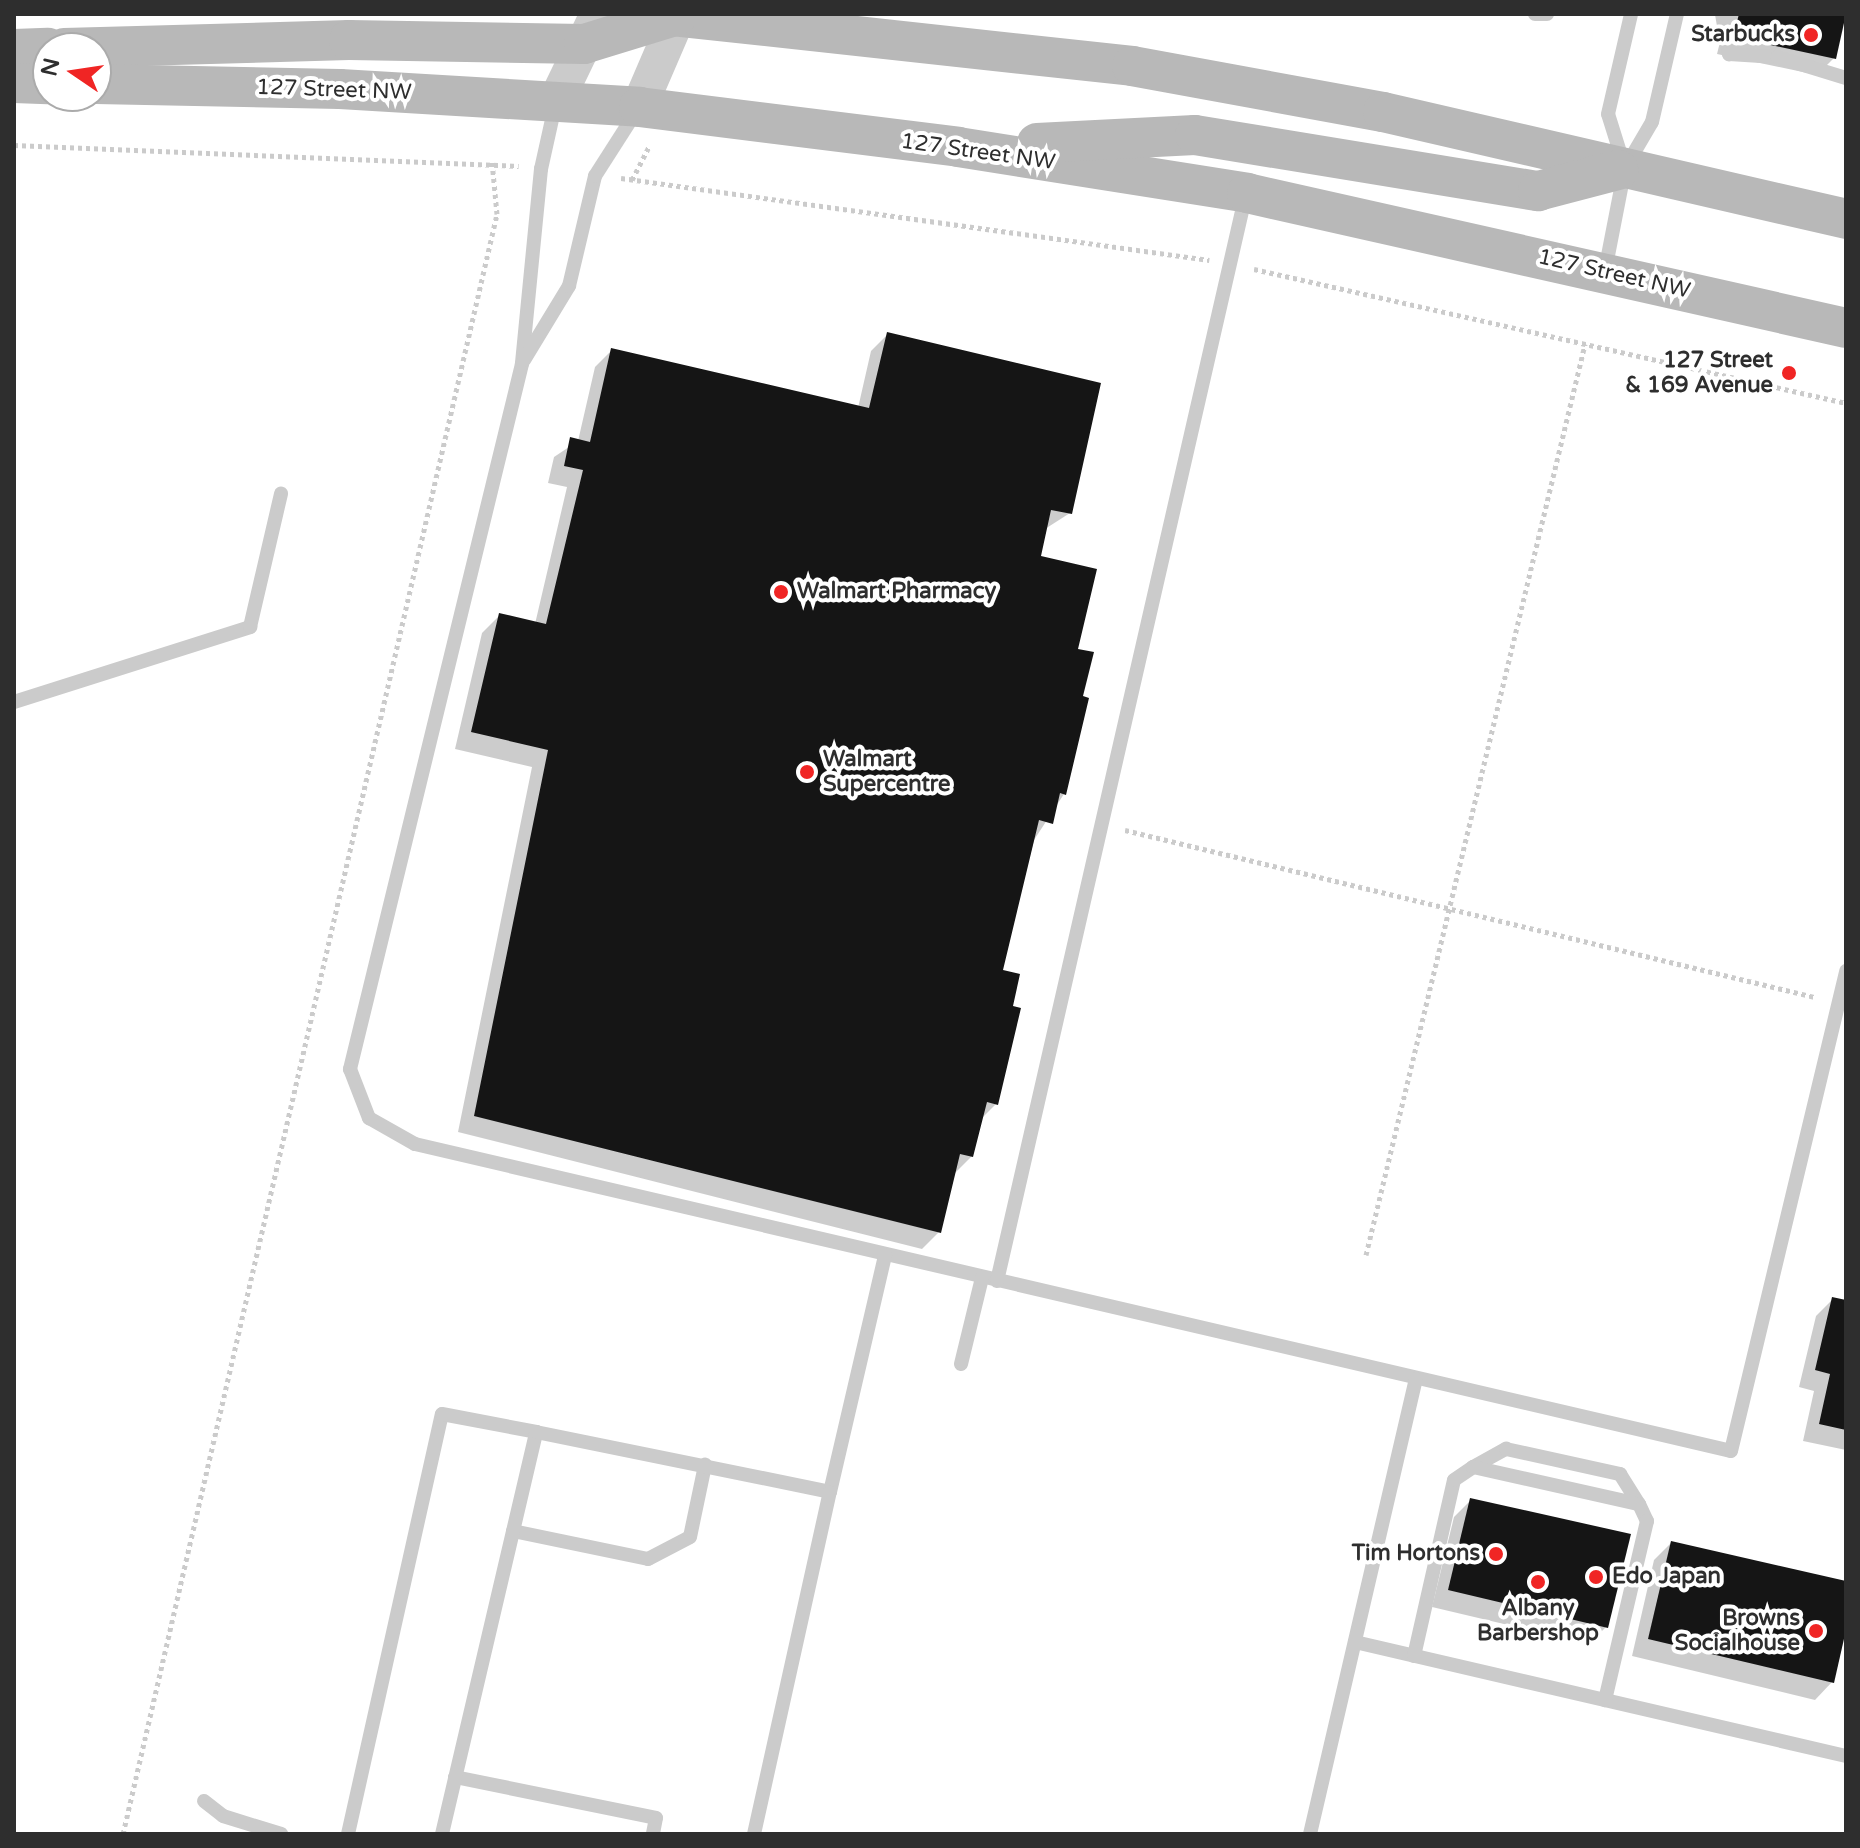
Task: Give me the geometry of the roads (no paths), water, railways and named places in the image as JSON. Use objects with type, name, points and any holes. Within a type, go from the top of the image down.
[{"type":"main road","points":[[112,47],[591,29],[670,14],[1132,66],[1625,168],[1846,219]]},
{"type":"main road","name":"127 Street NW","points":[[112,85],[556,101],[639,107],[958,147],[1247,193],[1605,271],[1846,328]]},
{"type":"main road","points":[[958,147],[1195,135],[1538,191],[1625,168]]},
{"type":"street","points":[[639,107],[670,14]]},
{"type":"street","points":[[556,101],[591,29]]},
{"type":"lane","points":[[1535,14],[1547,14]]},
{"type":"lane","points":[[1625,168],[1608,114],[1631,14]]},
{"type":"lane","points":[[1605,271],[1625,168],[1652,122],[1677,14]]},
{"type":"lane","points":[[1722,14],[1722,39],[1740,60],[1777,57],[1846,78]]},
{"type":"lane","points":[[556,101],[541,169],[522,364],[350,1069],[369,1118],[415,1144],[1731,1451],[1846,971]]},
{"type":"lane","points":[[522,364],[569,286],[595,176],[639,107]]},
{"type":"lane","points":[[961,1364],[990,1279],[1247,193]]},
{"type":"lane","points":[[14,702],[250,627],[281,494]]},
{"type":"lane","points":[[754,1834],[885,1255]]},
{"type":"lane","points":[[1310,1834],[1416,1379]]},
{"type":"lane","points":[[348,1834],[442,1414],[830,1492]]},
{"type":"lane","points":[[442,1834],[536,1432]]},
{"type":"lane","points":[[1414,1656],[1454,1480],[1506,1449],[1606,1470],[1620,1474],[1647,1521],[1605,1700]]},
{"type":"lane","points":[[513,1531],[648,1559],[690,1537],[705,1465]]},
{"type":"lane","points":[[1473,1467],[1639,1504]]},
{"type":"lane","points":[[1355,1642],[1846,1756]]},
{"type":"lane","points":[[455,1777],[656,1818],[653,1834]]},
{"type":"lane","points":[[204,1801],[223,1816],[281,1834]]},
{"type":"place","name":"Starbucks","points":[[1811,35]]},
{"type":"place","name":"127 Street & 169 Avenue","points":[[1789,373]]},
{"type":"place","name":"Walmart Pharmacy","points":[[781,592]]},
{"type":"place","name":"Walmart Supercentre","points":[[807,772]]},
{"type":"place","name":"Tim Hortons","points":[[1496,1554]]},
{"type":"place","name":"Edo Japan","points":[[1596,1577]]},
{"type":"place","name":"Albany Barbershop","points":[[1538,1582]]},
{"type":"place","name":"Browns Socialhouse","points":[[1816,1631]]}]
